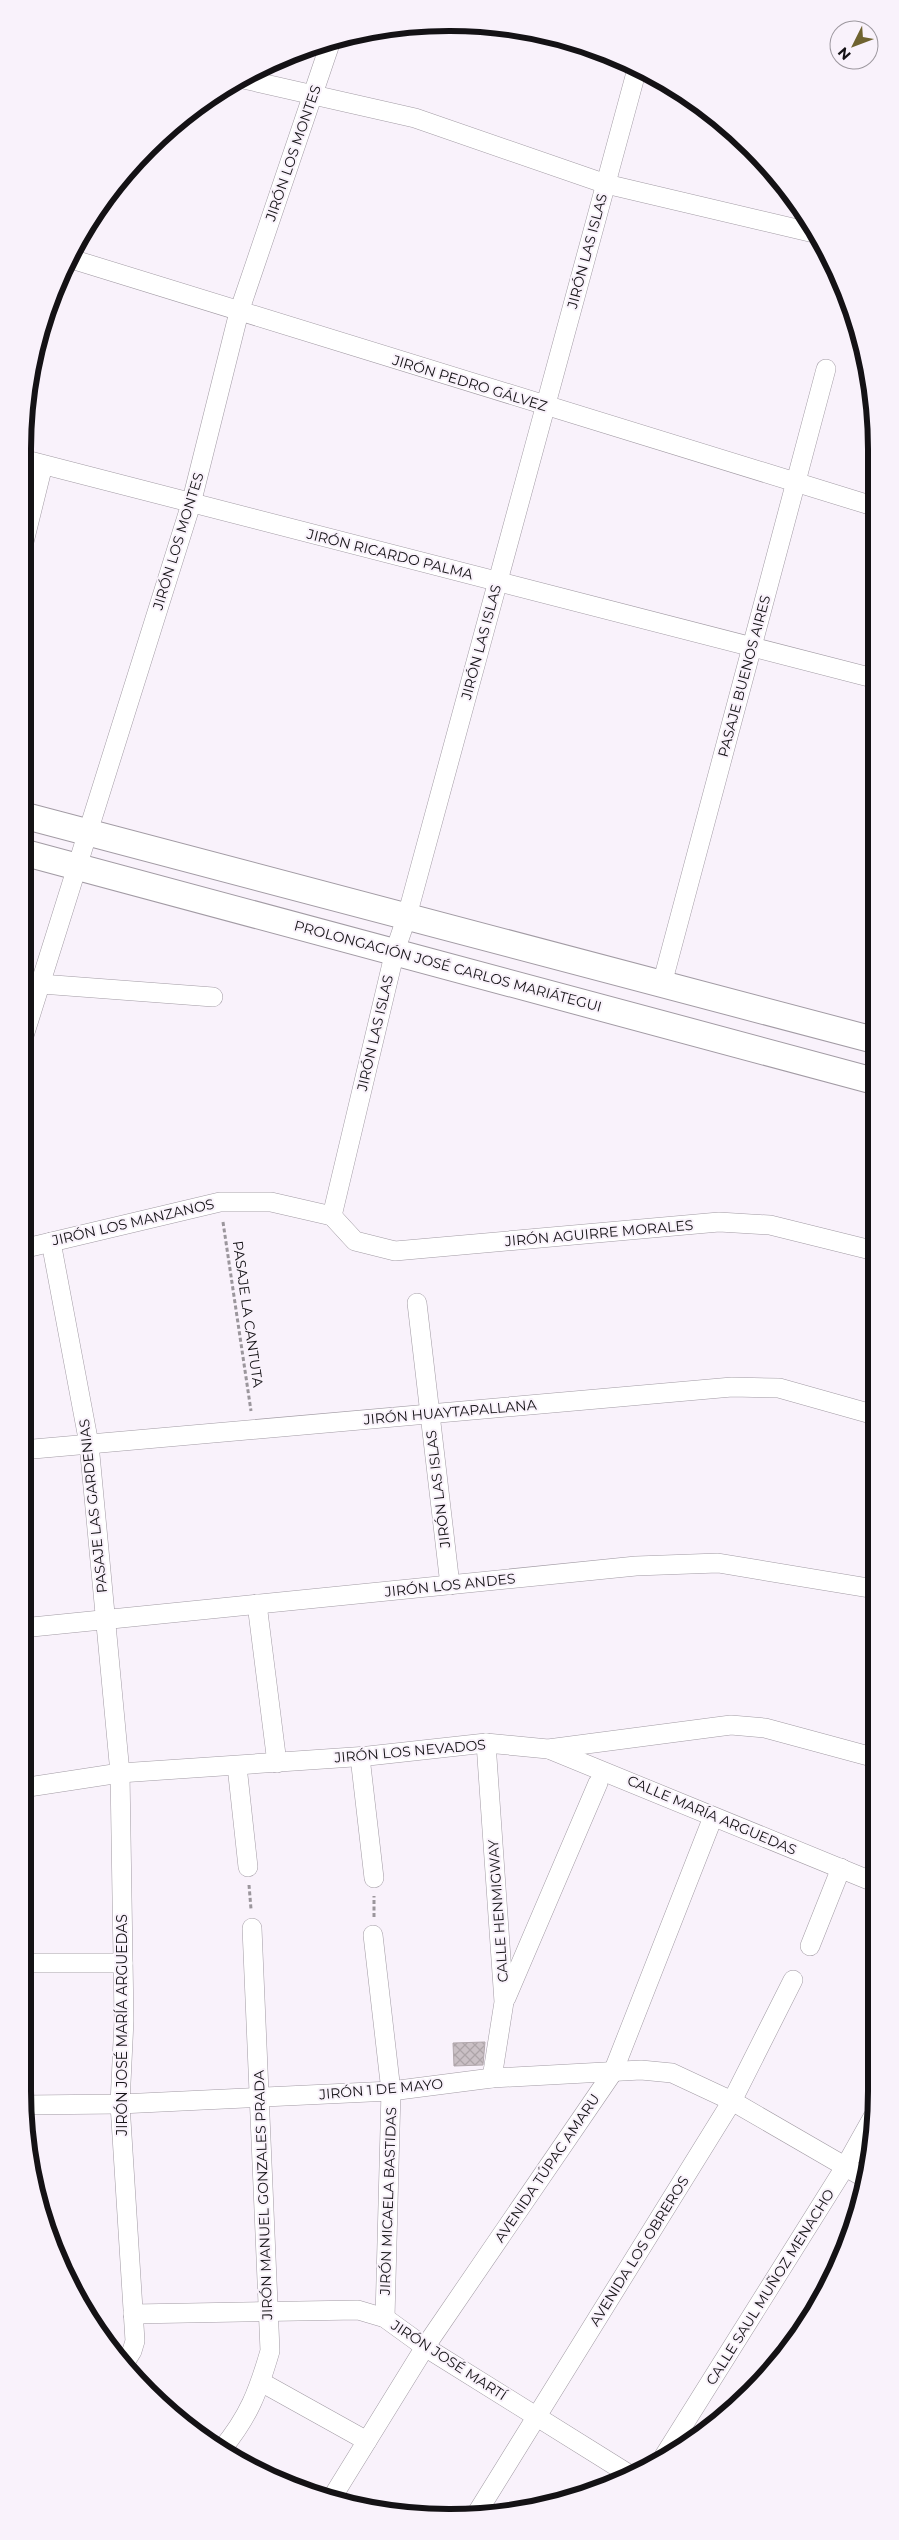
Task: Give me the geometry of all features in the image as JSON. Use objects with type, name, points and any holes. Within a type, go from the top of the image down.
[{"type":"street","name":"JIRÓN LOS MONTES","points":[[31,1015],[191,504],[239,312],[328,49]]},
{"type":"street","name":"JIRÓN LAS ISLAS","points":[[332,1216],[395,951],[407,916],[635,75]]},
{"type":"street","points":[[251,81],[415,118],[606,184],[806,231]]},
{"type":"street","name":"JIRÓN PEDRO GÁLVEZ","points":[[76,261],[868,504]]},
{"type":"street","name":"PASAJE BUENOS AIRES","points":[[662,984],[826,369]]},
{"type":"street","name":"JIRÓN RICARDO PALMA","points":[[31,462],[868,677]]},
{"type":"street","points":[[31,514],[43,465]]},
{"type":"street","points":[[31,817],[868,1038]]},
{"type":"street","name":"PROLONGACIÓN JOSÉ CARLOS MARIÁTEGUI","points":[[31,854],[868,1079]]},
{"type":"street","points":[[41,984],[213,997]]},
{"type":"street","name":"JIRÓN LOS MANZANOS","points":[[31,1247],[220,1202],[271,1202],[332,1216]]},
{"type":"street","name":"JIRÓN AGUIRRE MORALES","points":[[332,1216],[355,1241],[395,1252],[719,1222],[770,1224],[868,1249]]},
{"type":"street","name":"PASAJE LAS GARDENIAS","points":[[51,1242],[89,1444],[120,1773]]},
{"type":"street","name":"JIRÓN LAS ISLAS","points":[[417,1303],[450,1585]]},
{"type":"street","name":"JIRÓN HUAYTAPALLANA","points":[[31,1449],[732,1387],[779,1388],[868,1412]]},
{"type":"street","name":"JIRÓN LOS ANDES","points":[[31,1627],[636,1566],[718,1563],[868,1588]]},
{"type":"street","points":[[257,1604],[277,1763]]},
{"type":"street","name":"JIRÓN LOS NEVADOS","points":[[31,1787],[120,1773],[360,1757],[486,1743],[548,1749],[731,1725],[765,1728],[868,1756]]},
{"type":"street","name":"CALLE HENMIGWAY","points":[[486,1743],[504,2002],[492,2078]]},
{"type":"street","name":"CALLE MARÍA ARGUEDAS","points":[[548,1749],[868,1880]]},
{"type":"street","points":[[360,1757],[374,1878]]},
{"type":"street","points":[[237,1766],[248,1867]]},
{"type":"street","name":"JIRÓN JOSÉ MARÍA ARGUEDAS","points":[[120,1773],[124,2020],[120,2104],[134,2341],[132,2351],[128,2357]]},
{"type":"street","points":[[504,2002],[598,1783]]},
{"type":"street","name":"AVENIDA TÚPAC AMARU","points":[[336,2493],[425,2346],[613,2072],[713,1817]]},
{"type":"street","points":[[810,1946],[841,1868]]},
{"type":"street","name":"JIRÓN MANUEL GONZALES PRADA","points":[[226,2444],[239,2428],[256,2397],[270,2351],[252,1928]]},
{"type":"street","name":"JIRÓN MICAELA BASTIDAS","points":[[373,1935],[391,2090],[385,2318]]},
{"type":"street","points":[[31,1963],[123,1963]]},
{"type":"street","name":"AVENIDA LOS OBREROS","points":[[480,2508],[732,2101],[793,1980]]},
{"type":"street","name":"JIRÓN 1 DE MAYO","points":[[32,2105],[120,2104],[391,2090],[492,2078],[641,2070],[672,2073],[732,2101],[859,2175]]},
{"type":"street","name":"CALLE SAUL MUÑOZ MENACHO","points":[[671,2445],[866,2130]]},
{"type":"street","name":"JIRÓN JOSÉ MARTÍ","points":[[133,2314],[358,2310],[385,2318],[425,2346],[624,2470]]},
{"type":"street","points":[[261,2382],[367,2441]]},
{"type":"path","name":"PASAJE LA CANTUTA","points":[[220,1202],[253,1429]]},
{"type":"path","points":[[248,1867],[252,1928]]},
{"type":"path","points":[[373,1935],[374,1878]]},
{"type":"building","points":[[485,2042],[483,2065],[454,2066],[453,2043]]}]
